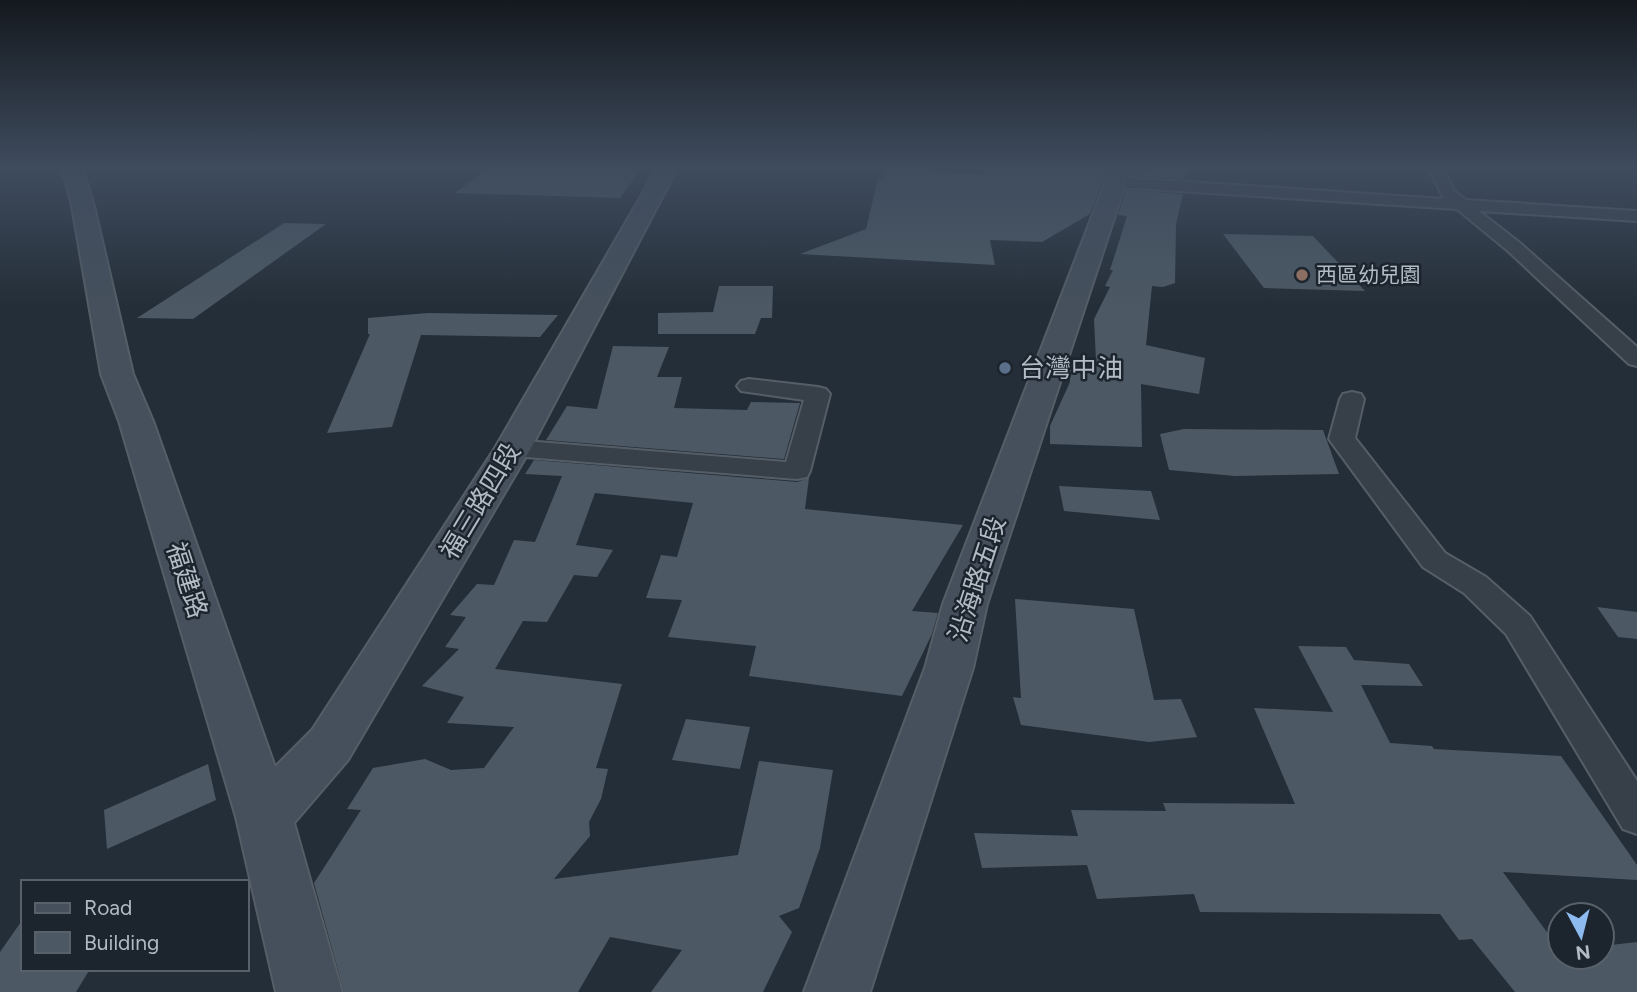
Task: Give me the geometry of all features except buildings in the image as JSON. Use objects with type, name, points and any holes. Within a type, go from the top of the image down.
[{"type":"street","name":"福建路","points":[[84,213],[117,373],[140,434],[264,817],[309,992]]},
{"type":"street","name":"福三路四段","points":[[264,817],[330,745],[513,448],[642,213]]},
{"type":"street","name":"沿海路五段","points":[[837,992],[949,668],[965,604],[1104,213]]},
{"type":"street","points":[[1470,213],[1514,247],[1637,359]]},
{"type":"street","points":[[1593,213],[1637,216]]},
{"type":"street","points":[[513,448],[797,471],[818,394],[749,386]]},
{"type":"street","points":[[1352,399],[1342,439],[1434,560],[1475,585],[1518,625],[1637,816]]},
{"type":"place","name":"西區幼兒園","points":[[1302,275]]},
{"type":"place","name":"台灣中油","points":[[1005,368]]}]
